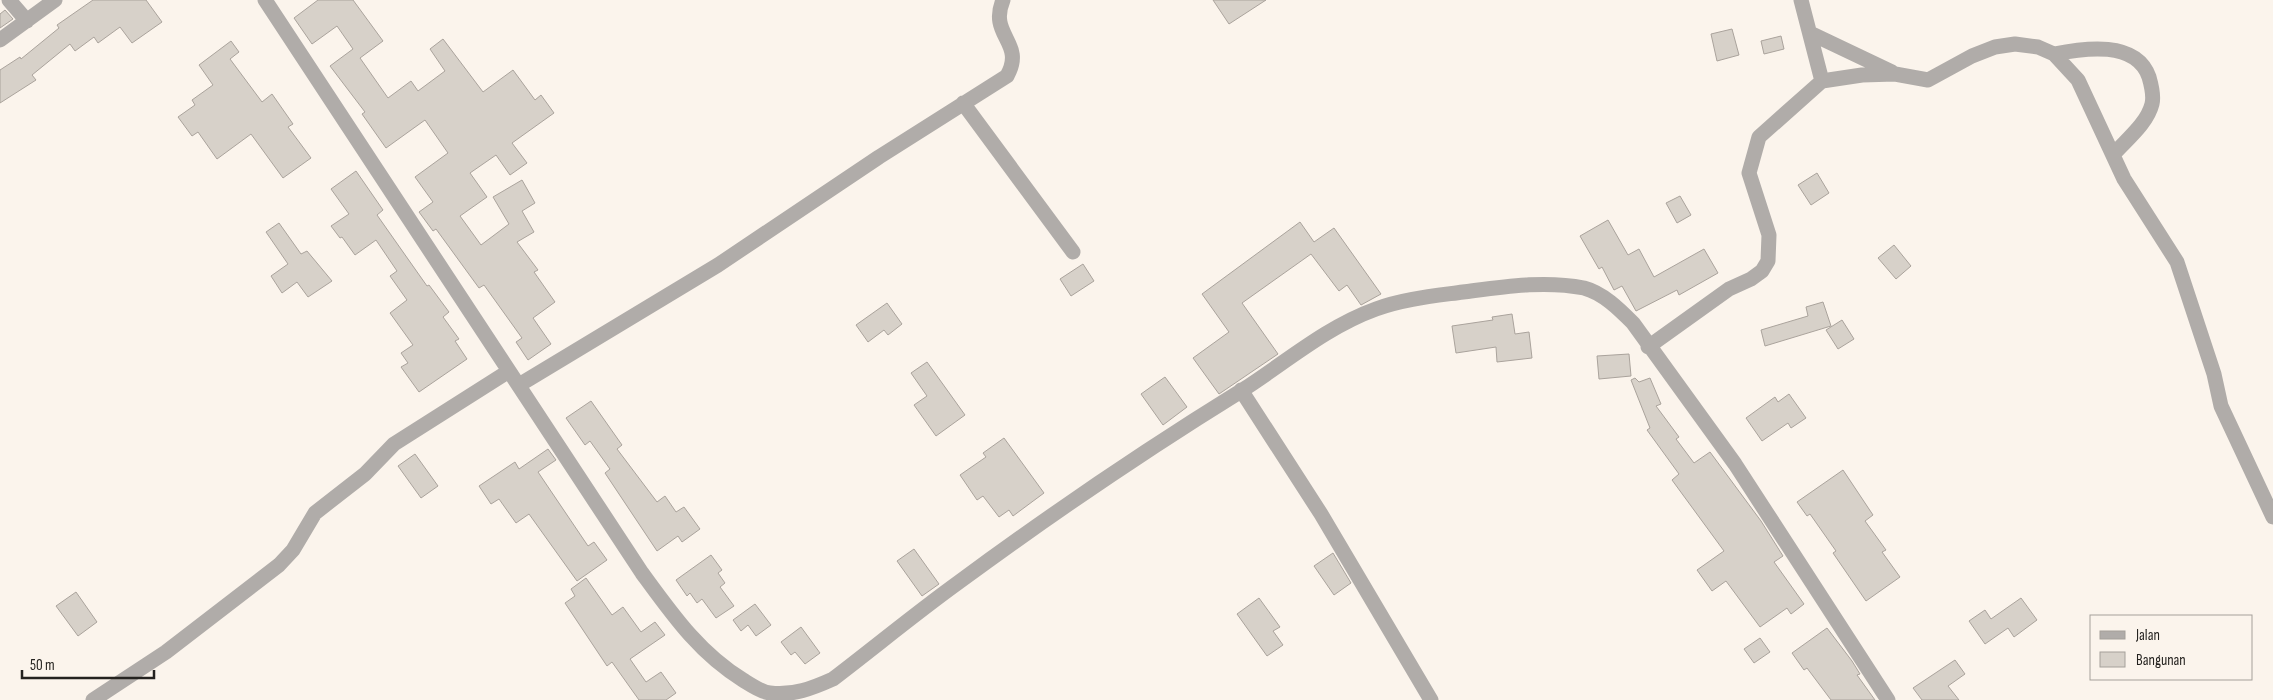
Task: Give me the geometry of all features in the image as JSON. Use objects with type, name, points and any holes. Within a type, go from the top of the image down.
[{"type":"street","points":[[10,0],[27,21]]},
{"type":"street","points":[[0,40],[55,0]]},
{"type":"street","points":[[265,0],[642,573],[685,630],[722,667],[770,697],[807,691],[833,679],[1008,548],[1140,456],[1331,329],[1376,308],[1432,296],[1498,288],[1548,285],[1585,289],[1600,295],[1616,306],[1633,323],[1648,347],[1740,472],[1888,700]]},
{"type":"street","points":[[519,385],[718,265],[1007,76],[1013,64],[1010,44],[1000,30],[999,11],[1003,0]]},
{"type":"street","points":[[1801,0],[1822,81]]},
{"type":"street","points":[[1810,33],[1895,74]]},
{"type":"street","points":[[1648,347],[1729,289],[1751,279],[1765,266],[1768,261],[1769,235],[1749,172],[1759,137],[1822,81],[1862,74],[1895,74],[1928,80],[1972,56],[1995,47],[2015,44],[2038,47],[2054,54],[2078,80],[2124,179],[2178,262],[2214,374],[2221,406],[2273,517]]},
{"type":"street","points":[[2054,54],[2080,49],[2114,49],[2136,59],[2145,67],[2150,83],[2152,103],[2143,123],[2113,155]]},
{"type":"street","points":[[963,103],[1073,252]]},
{"type":"street","points":[[93,700],[166,652],[279,565],[293,550],[315,513],[365,474],[394,444],[509,371]]},
{"type":"street","points":[[1241,390],[1321,514],[1432,700]]},
{"type":"building","points":[[93,0],[146,0],[162,22],[132,43],[120,27],[98,43],[94,37],[75,51],[70,44],[32,75],[36,80],[0,103],[0,70],[20,57],[21,59],[59,28],[57,25]]},
{"type":"building","points":[[318,0],[353,0],[383,41],[360,58],[388,98],[411,81],[418,91],[445,71],[430,49],[443,39],[483,92],[513,70],[535,100],[541,95],[554,113],[512,143],[527,163],[510,175],[496,155],[470,173],[487,197],[460,216],[481,245],[509,224],[493,197],[522,180],[535,203],[522,211],[534,232],[517,242],[538,270],[534,272],[555,302],[533,318],[551,344],[528,360],[516,342],[522,338],[484,285],[479,288],[436,229],[433,231],[419,212],[433,202],[415,177],[448,153],[425,120],[386,148],[362,114],[365,112],[330,66],[353,49],[337,26],[312,44],[294,18]]},
{"type":"building","points":[[1213,0],[1266,0],[1229,24]]},
{"type":"building","points":[[5,10],[13,19],[0,28],[0,14]]},
{"type":"building","points":[[1732,29],[1739,55],[1717,61],[1711,34]]},
{"type":"building","points":[[1781,36],[1784,49],[1764,54],[1761,41]]},
{"type":"building","points":[[231,41],[239,52],[230,59],[262,102],[272,94],[293,124],[288,127],[311,158],[283,178],[251,134],[217,159],[198,132],[192,136],[178,117],[195,105],[192,100],[213,85],[199,65]]},
{"type":"building","points":[[356,171],[383,210],[377,215],[427,286],[429,285],[449,312],[443,317],[459,339],[455,341],[467,359],[419,392],[401,367],[408,363],[401,353],[413,345],[390,313],[407,300],[390,276],[397,271],[376,240],[355,255],[331,226],[349,214],[331,189]]},
{"type":"building","points":[[1817,173],[1829,193],[1811,205],[1798,185]]},
{"type":"building","points":[[1680,196],[1691,215],[1677,223],[1666,203]]},
{"type":"building","points":[[1608,220],[1628,255],[1639,249],[1654,277],[1704,249],[1718,273],[1679,295],[1677,290],[1636,311],[1622,286],[1614,290],[1602,267],[1599,269],[1580,236]]},
{"type":"building","points":[[1300,222],[1314,242],[1334,228],[1381,294],[1361,305],[1347,285],[1339,291],[1311,254],[1242,303],[1278,354],[1219,394],[1193,358],[1229,332],[1202,294]]},
{"type":"building","points":[[279,223],[301,254],[307,251],[332,281],[308,297],[297,282],[282,293],[271,276],[288,264],[266,232]]},
{"type":"building","points":[[1894,245],[1911,266],[1896,279],[1878,258]]},
{"type":"building","points":[[1083,264],[1094,281],[1071,296],[1060,279]]},
{"type":"building","points":[[1823,302],[1831,326],[1765,346],[1761,330],[1808,316],[1806,307]]},
{"type":"building","points":[[887,303],[902,324],[888,335],[884,330],[868,342],[856,325]]},
{"type":"building","points":[[1512,314],[1515,334],[1529,332],[1532,358],[1497,362],[1496,347],[1456,353],[1452,326],[1493,320],[1492,317]]},
{"type":"building","points":[[1842,320],[1854,339],[1838,349],[1826,330]]},
{"type":"building","points":[[1629,354],[1631,376],[1599,379],[1597,356]]},
{"type":"building","points":[[927,362],[965,415],[936,436],[914,405],[927,396],[911,373]]},
{"type":"building","points":[[1165,377],[1187,407],[1163,425],[1141,394]]},
{"type":"building","points":[[1635,378],[1639,382],[1650,378],[1661,404],[1656,406],[1679,437],[1676,439],[1694,463],[1710,452],[1761,521],[1783,556],[1774,562],[1804,604],[1791,614],[1787,608],[1760,627],[1726,581],[1712,591],[1697,570],[1724,551],[1672,480],[1679,474],[1647,430],[1650,428],[1631,380]]},
{"type":"building","points":[[1789,394],[1806,418],[1791,428],[1788,423],[1762,441],[1746,418],[1775,397],[1778,402]]},
{"type":"building","points":[[591,401],[622,445],[617,449],[657,502],[665,496],[676,512],[684,507],[700,529],[682,542],[678,536],[657,551],[605,473],[610,469],[590,441],[585,445],[566,418]]},
{"type":"building","points":[[1004,438],[1044,493],[1013,516],[1009,510],[999,517],[983,496],[977,500],[960,475],[986,457],[983,453]]},
{"type":"building","points":[[548,449],[556,460],[538,472],[588,546],[594,542],[607,560],[577,581],[529,514],[516,523],[499,499],[491,504],[479,486],[515,462],[519,469]]},
{"type":"building","points":[[415,454],[438,486],[421,498],[398,466]]},
{"type":"building","points":[[1843,470],[1873,515],[1865,521],[1886,550],[1882,552],[1900,577],[1866,601],[1833,553],[1836,551],[1810,514],[1807,516],[1797,502]]},
{"type":"building","points":[[914,549],[939,584],[922,596],[897,561]]},
{"type":"building","points":[[1333,553],[1351,583],[1334,595],[1314,566]]},
{"type":"building","points":[[711,555],[722,570],[718,573],[725,583],[720,587],[734,606],[716,618],[702,599],[697,603],[690,593],[687,596],[676,580]]},
{"type":"building","points":[[586,578],[612,615],[623,607],[641,632],[655,622],[665,635],[630,659],[646,682],[661,672],[676,693],[666,700],[639,700],[612,662],[607,666],[565,603],[575,596],[571,589]]},
{"type":"building","points":[[76,592],[97,622],[78,636],[56,606]]},
{"type":"building","points":[[1259,598],[1280,627],[1273,631],[1283,645],[1267,656],[1237,614]]},
{"type":"building","points":[[2021,598],[2037,620],[2014,637],[2008,628],[1985,644],[1969,621],[1985,610],[1991,619]]},
{"type":"building","points":[[755,604],[771,625],[756,636],[748,625],[741,631],[733,620]]},
{"type":"building","points":[[801,627],[820,653],[805,664],[795,652],[791,655],[781,642]]},
{"type":"building","points":[[1827,628],[1852,661],[1860,674],[1857,675],[1875,700],[1831,700],[1807,668],[1804,670],[1792,653]]},
{"type":"building","points":[[1760,638],[1770,652],[1754,663],[1744,649]]},
{"type":"building","points":[[1955,660],[1965,674],[1948,686],[1959,700],[1922,700],[1913,688]]}]
